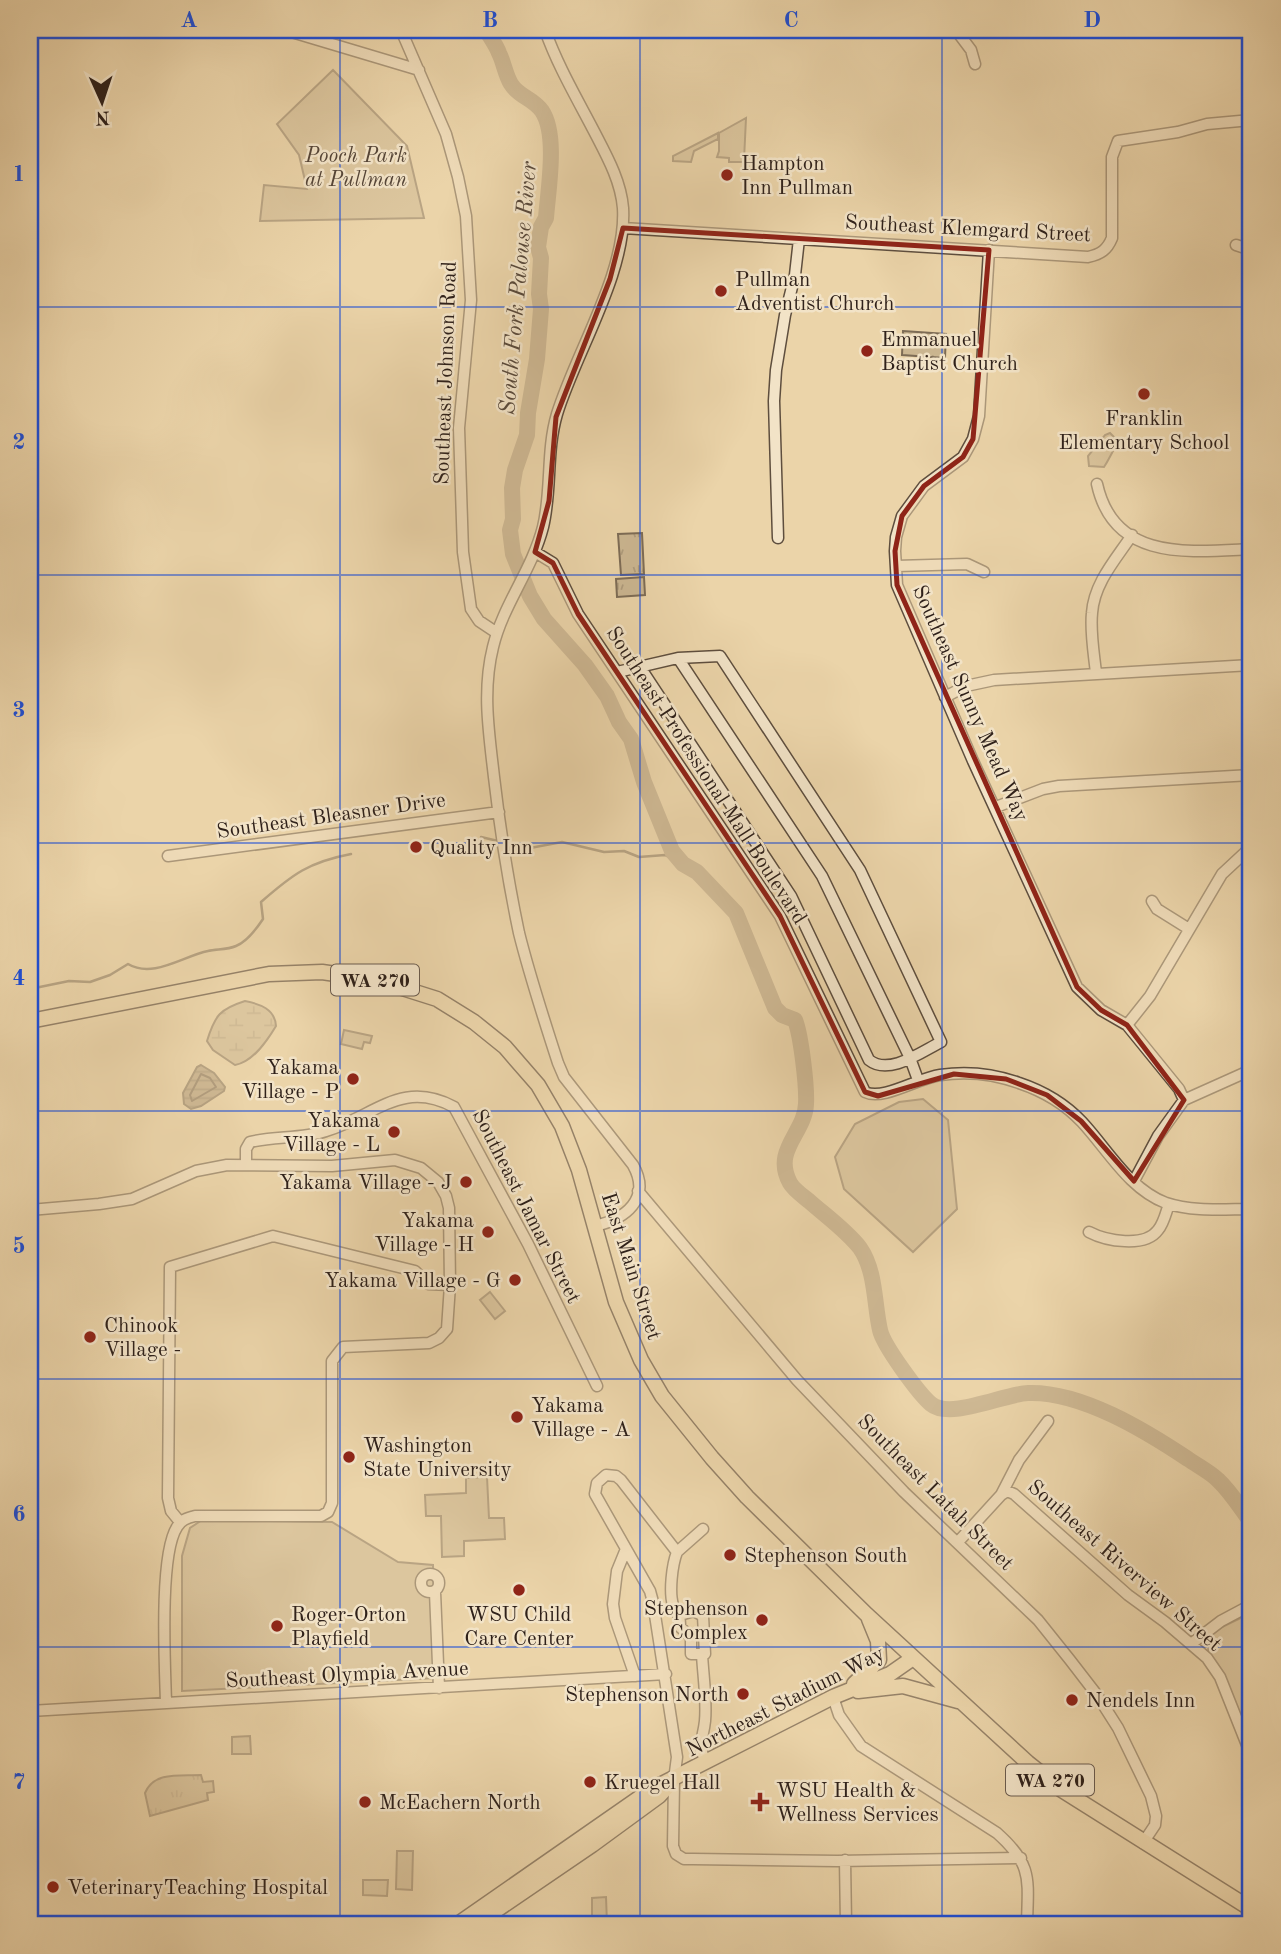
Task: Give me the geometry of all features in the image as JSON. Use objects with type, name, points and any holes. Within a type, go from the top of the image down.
[{"type":"main road","name":"East Main Street","points":[[30,1021],[231,981],[286,972],[322,972],[377,980],[438,999],[474,1022],[505,1047],[538,1085],[562,1126],[579,1170],[617,1302],[641,1360],[662,1396],[688,1431],[747,1497],[867,1615],[1028,1763],[1062,1790],[1251,1909]]},
{"type":"main road","points":[[846,1691],[879,1660],[878,1641],[867,1615]]},
{"type":"main road","name":"Northeast Stadium Way","points":[[458,1924],[652,1789],[846,1691],[890,1674],[913,1658]]},
{"type":"main road","points":[[846,1691],[914,1687],[966,1704]]},
{"type":"main road","name":"Northeast Stadium Way","points":[[475,1924],[641,1810],[674,1780]]},
{"type":"street","points":[[285,30],[419,70]]},
{"type":"street","name":"Southeast Johnson Road","points":[[401,30],[452,152],[466,216],[471,300],[459,428],[463,552],[471,609],[479,621],[497,632]]},
{"type":"street","points":[[545,30],[612,167],[622,198],[623,228],[610,279],[556,417],[549,501],[533,556],[497,632],[486,695],[504,856],[520,933],[558,1063],[564,1077],[633,1165],[639,1180],[633,1205],[625,1214],[615,1221],[594,1226]]},
{"type":"street","points":[[956,30],[971,50],[975,64]]},
{"type":"street","name":"Southeast Klemgard Street","points":[[623,228],[1088,257],[1107,248],[1112,238],[1112,157],[1118,141],[1130,137],[1161,135],[1207,124],[1251,120]]},
{"type":"street","points":[[778,538],[774,401],[776,370],[795,275],[799,239]]},
{"type":"street","points":[[1236,245],[1251,250]]},
{"type":"street","name":"Southeast Sunny Mead Way","points":[[989,250],[979,416],[973,439],[963,457],[924,486],[902,516],[896,537],[897,584],[1077,987],[1101,1010],[1128,1025],[1180,1089],[1184,1100]]},
{"type":"street","points":[[1097,484],[1107,512],[1132,535],[1149,545],[1168,551],[1190,552],[1251,548]]},
{"type":"street","points":[[1096,673],[1092,613],[1096,593],[1132,535]]},
{"type":"street","name":"Southeast Professional Mall Boulevard","points":[[533,556],[553,564],[578,614],[780,916],[864,1091],[878,1095],[939,1075],[978,1073],[1035,1089],[1063,1105],[1081,1121],[1121,1170],[1157,1199],[1169,1204]]},
{"type":"street","points":[[896,566],[967,564],[984,572]]},
{"type":"street","points":[[617,672],[640,667],[678,659],[720,656],[860,870],[941,1042],[887,1066],[876,1066],[869,1060],[791,896],[640,667]]},
{"type":"street","points":[[678,659],[822,876],[910,1058],[918,1080]]},
{"type":"street","points":[[946,697],[978,682],[1251,665]]},
{"type":"street","points":[[996,807],[1043,789],[1059,786],[1251,775]]},
{"type":"street","name":"Southeast Bleasner Drive","points":[[168,856],[499,812]]},
{"type":"street","points":[[1128,1025],[1150,996],[1223,874],[1251,847]]},
{"type":"street","points":[[1152,901],[1157,909],[1189,929]]},
{"type":"street","points":[[1134,1181],[1158,1136],[1184,1100],[1251,1070]]},
{"type":"street","name":"Southeast Jamar Street","points":[[246,1165],[246,1149],[250,1142],[325,1132],[398,1099],[418,1095],[438,1098],[454,1107],[528,1244],[597,1386]]},
{"type":"street","points":[[30,1210],[132,1199],[196,1171],[228,1165],[332,1166],[395,1160],[421,1168],[438,1182],[446,1196],[449,1208],[449,1324],[439,1338],[429,1343],[349,1345],[334,1356],[331,1367],[332,1503],[326,1515],[200,1515],[180,1522],[171,1539],[167,1556],[166,1703]]},
{"type":"street","name":"Southeast Latah Street","points":[[638,1191],[797,1380],[904,1492],[1038,1620],[1084,1677],[1111,1717],[1138,1766],[1155,1807],[1155,1825],[1143,1843]]},
{"type":"street","points":[[1089,1232],[1101,1238],[1139,1241],[1149,1238],[1157,1233],[1169,1204],[1194,1208],[1251,1209]]},
{"type":"street","points":[[180,1522],[171,1511],[168,1498],[170,1267],[273,1236],[415,1271],[428,1284],[450,1284]]},
{"type":"street","points":[[958,1542],[1001,1495],[1019,1460],[1048,1421]]},
{"type":"street","points":[[677,1552],[621,1480],[616,1476],[606,1475],[597,1483],[595,1494],[650,1591],[666,1674],[677,1757],[673,1846],[676,1854],[693,1860],[1021,1858]]},
{"type":"street","name":"Southeast Riverview Street","points":[[1001,1495],[1007,1491],[1014,1494],[1128,1595],[1206,1658],[1220,1677],[1251,1755]]},
{"type":"street","points":[[702,1654],[691,1654],[691,1637],[680,1628],[680,1615],[673,1606],[672,1566],[677,1552],[704,1529]]},
{"type":"street","points":[[626,1549],[619,1566],[613,1604],[615,1618],[635,1676]]},
{"type":"street","points":[[619,1566],[627,1561],[636,1565]]},
{"type":"street","points":[[435,1592],[439,1688]]},
{"type":"street","points":[[1191,1644],[1221,1621],[1251,1605]]},
{"type":"street","points":[[680,1615],[694,1611],[703,1616],[705,1722],[700,1751],[706,1763]]},
{"type":"street","name":"Southeast Olympia Avenue","points":[[30,1711],[666,1674]]},
{"type":"street","points":[[832,1698],[839,1715],[861,1745],[997,1833],[1021,1858],[1025,1867],[1027,1924]]},
{"type":"street","points":[[845,1860],[846,1924]]},
{"type":"highlighted area","points":[[623,228],[989,250],[973,439],[963,457],[924,486],[902,516],[895,551],[897,585],[1077,987],[1101,1010],[1127,1025],[1184,1100],[1134,1181],[1081,1121],[1047,1095],[1006,1079],[954,1074],[878,1096],[865,1092],[780,916],[578,614],[553,563],[535,552],[549,501],[556,417],[610,279]]},
{"type":"green space","name":"Pooch Park at Pullman","points":[[333,70],[407,146],[424,218],[260,221],[264,185],[307,189],[299,155],[277,124]]},
{"type":"green space","points":[[746,118],[743,162],[729,162],[729,158],[717,157],[719,133]]},
{"type":"green space","points":[[718,133],[718,139],[694,151],[691,162],[673,161],[673,156]]},
{"type":"green space","points":[[903,331],[946,334],[945,358],[902,355]]},
{"type":"green space","points":[[1110,433],[1119,442],[1104,467],[1089,466],[1088,456],[1105,435]]},
{"type":"green space","points":[[642,533],[644,574],[621,575],[618,534]]},
{"type":"green space","points":[[644,577],[645,595],[617,597],[616,579]]},
{"type":"green space","points":[[245,1001],[270,1011],[276,1026],[254,1055],[235,1065],[213,1050],[207,1041],[220,1014]]},
{"type":"green space","points":[[344,1030],[372,1036],[370,1043],[364,1042],[362,1049],[341,1044]]},
{"type":"green space","points":[[923,1099],[948,1120],[957,1209],[913,1252],[844,1189],[835,1157],[855,1124],[899,1102]]},
{"type":"green space","points":[[490,1292],[505,1311],[495,1319],[480,1300]]},
{"type":"green space","points":[[487,1477],[489,1518],[504,1518],[505,1539],[464,1541],[464,1556],[442,1557],[441,1516],[426,1516],[425,1495],[466,1493],[466,1478]]},
{"type":"green space","name":"Roger-Orton Playfield","points":[[202,1520],[332,1522],[398,1562],[433,1565],[436,1678],[182,1691],[182,1556],[190,1528]]},
{"type":"green space","points":[[1251,1613],[1251,1755],[1207,1658],[1210,1636]]},
{"type":"green space","points":[[250,1736],[251,1754],[232,1754],[232,1737]]},
{"type":"green space","points":[[201,1775],[203,1782],[213,1781],[214,1792],[207,1793],[208,1800],[150,1816],[145,1793],[155,1781],[169,1776]]},
{"type":"green space","points":[[397,1851],[413,1851],[412,1890],[396,1889]]},
{"type":"green space","points":[[363,1880],[388,1880],[387,1896],[363,1895]]},
{"type":"green space","points":[[606,1897],[607,1924],[592,1924],[592,1898]]},
{"type":"water","points":[[201,1065],[214,1073],[225,1087],[224,1091],[201,1106],[191,1109],[184,1104],[183,1093],[197,1067]]},
{"type":"waterway","name":"South Fork Palouse River","points":[[486,30],[498,50],[511,84],[542,111],[547,121],[551,148],[546,218],[541,227],[538,247],[541,258],[541,309],[537,359],[527,435],[512,488],[513,519],[510,530],[513,554],[530,596],[544,619],[585,665],[607,696],[619,722],[631,739],[644,782],[672,851],[683,864],[697,872],[736,913],[775,1008],[782,1015],[795,1020],[803,1061],[806,1104],[801,1124],[787,1151],[785,1171],[790,1183],[860,1248],[872,1277],[883,1337],[902,1369],[931,1404],[940,1408],[964,1408],[1028,1393],[1048,1394],[1091,1406],[1133,1425],[1211,1474],[1251,1522]]},
{"type":"waterway","points":[[481,837],[498,841]]},
{"type":"waterway","points":[[508,844],[530,848],[562,842],[604,852],[624,851],[639,857],[665,855],[683,864]]},
{"type":"waterway","points":[[30,989],[69,981],[90,982],[110,975],[128,964],[138,968],[158,968],[211,950],[236,946],[247,938],[263,919],[261,902],[283,884],[313,865],[351,854]]},
{"type":"place","name":"Hampton Inn Pullman","points":[[727,175]]},
{"type":"place","name":"Pullman Adventist Church","points":[[721,291]]},
{"type":"place","name":"Emmanuel Baptist Church","points":[[867,351]]},
{"type":"place","name":"Franklin Elementary School","points":[[1144,394]]},
{"type":"place","name":"Quality Inn","points":[[416,847]]},
{"type":"place","name":"Yakama Village - P","points":[[353,1079]]},
{"type":"place","name":"Yakama Village - L","points":[[394,1132]]},
{"type":"place","name":"Yakama Village - J","points":[[466,1182]]},
{"type":"place","name":"Yakama Village - H","points":[[488,1232]]},
{"type":"place","name":"Yakama Village - G","points":[[515,1280]]},
{"type":"place","name":"Chinook Village -","points":[[90,1337]]},
{"type":"place","name":"Yakama Village - A","points":[[517,1417]]},
{"type":"place","name":"Washington State University","points":[[349,1457]]},
{"type":"place","name":"Stephenson South","points":[[730,1555]]},
{"type":"place","name":"WSU Child Care Center","points":[[519,1590]]},
{"type":"place","name":"Stephenson Complex","points":[[762,1620]]},
{"type":"place","name":"Roger-Orton Playfield","points":[[277,1626]]},
{"type":"place","name":"Stephenson North","points":[[743,1694]]},
{"type":"place","name":"Nendels Inn","points":[[1072,1700]]},
{"type":"place","name":"Kruegel Hall","points":[[590,1782]]},
{"type":"place","name":"McEachern North","points":[[365,1802]]},
{"type":"place","name":"WSU Health & Wellness Services","points":[[760,1802]]},
{"type":"place","name":"VeterinaryTeaching Hospital","points":[[53,1887]]}]
